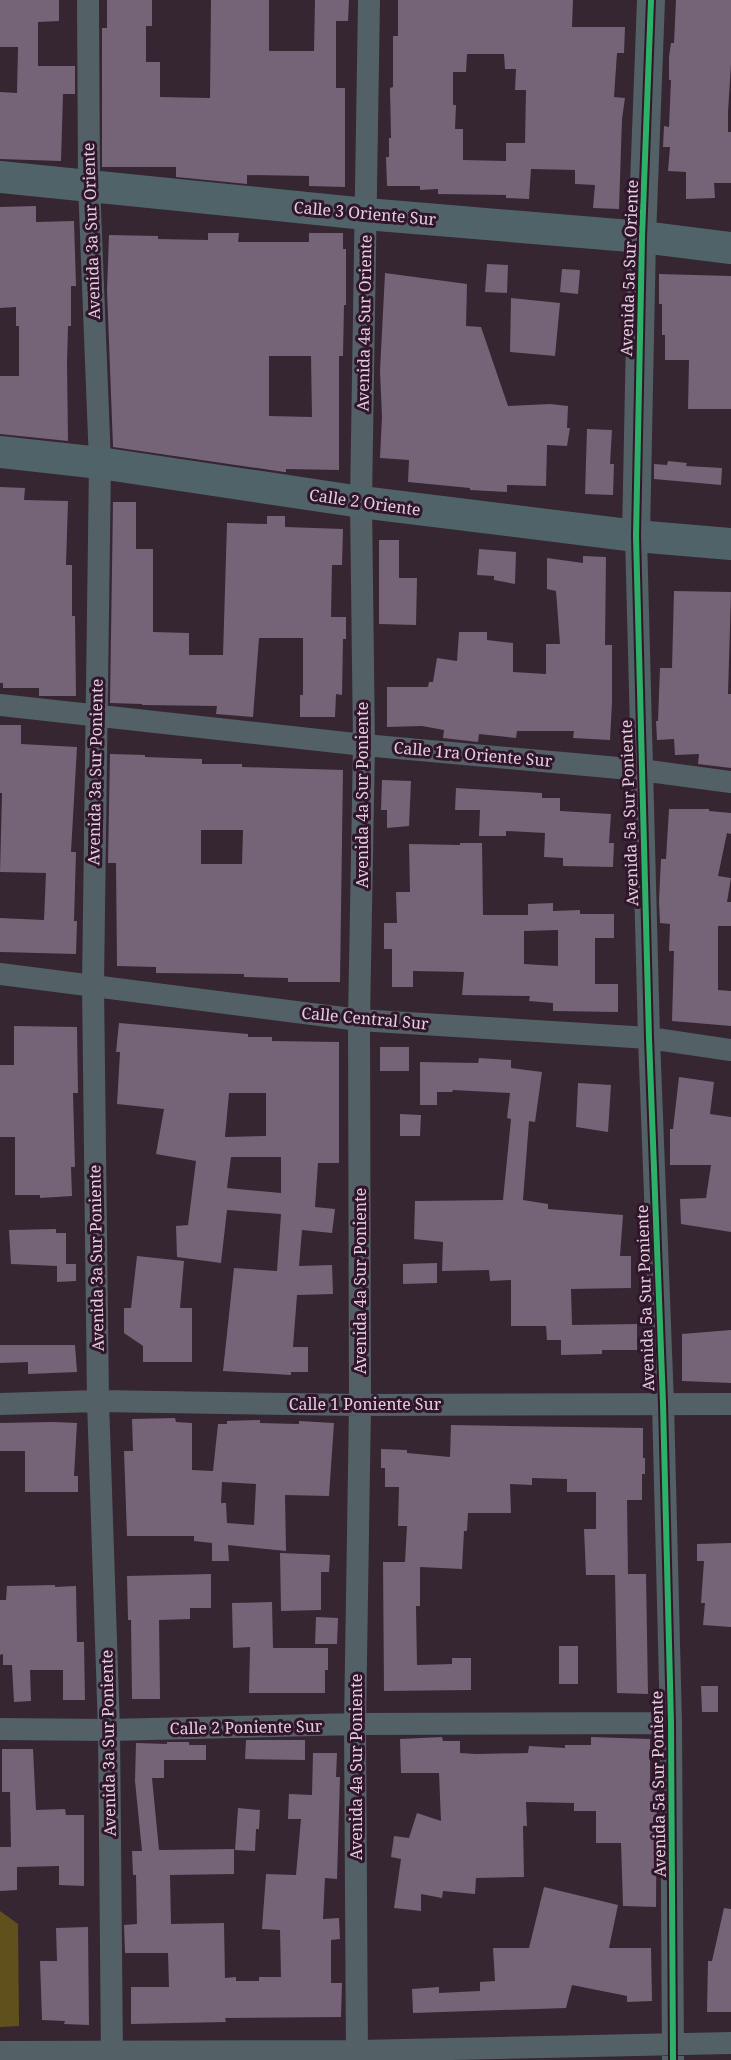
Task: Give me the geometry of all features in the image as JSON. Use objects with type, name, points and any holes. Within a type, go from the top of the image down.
[{"type":"main road","name":"Calle 3 Oriente Sur","points":[[0,177],[88,184],[366,214],[642,237],[731,248]]},
{"type":"main road","name":"Calle 2 Oriente","points":[[0,452],[100,463],[361,502],[636,536],[731,544]]},
{"type":"street","name":"Avenida 3a Sur Oriente","points":[[88,0],[88,184],[100,463]]},
{"type":"street","name":"Avenida 4a Sur Oriente","points":[[361,502],[369,0]]},
{"type":"street","name":"Avenida 5a Sur Oriente","points":[[636,536],[642,237],[651,0]]},
{"type":"street","name":"Avenida 3a Sur Poniente","points":[[100,463],[93,985],[98,1401],[110,1730],[112,2056]]},
{"type":"street","name":"Avenida 4a Sur Poniente","points":[[357,2056],[355,1724],[360,1405],[359,1020],[364,744],[361,502]]},
{"type":"street","name":"Avenida 5a Sur Poniente","points":[[636,536],[649,1038],[663,1403],[671,1723],[674,2052]]},
{"type":"street","name":"Calle 1ra Oriente Sur","points":[[0,705],[364,744],[641,770],[731,782]]},
{"type":"street","name":"Calle Central Sur","points":[[0,974],[359,1020],[649,1038],[731,1050]]},
{"type":"street","name":"Calle 1 Poniente Sur","points":[[0,1404],[98,1401],[360,1405],[731,1404]]},
{"type":"street","name":"Calle 2 Poniente Sur","points":[[0,1729],[110,1730],[355,1724],[671,1723]]},
{"type":"street","points":[[3,2052],[112,2056],[357,2056],[674,2052],[731,2043]]},
{"type":"shaded area","points":[[0,1911],[18,1924],[19,2026],[0,2027]]},
{"type":"building","points":[[0,0],[59,0],[59,21],[38,22],[38,66],[75,66],[75,94],[63,94],[61,161],[0,159],[0,92],[17,93],[18,47],[0,47]]},
{"type":"building","points":[[107,0],[152,0],[152,26],[146,26],[146,62],[160,62],[160,97],[210,98],[211,0],[269,0],[269,51],[314,51],[315,0],[349,0],[348,21],[336,21],[336,88],[345,88],[345,187],[309,186],[309,176],[247,175],[247,184],[176,177],[176,167],[102,167],[102,28],[107,28]]},
{"type":"building","points":[[398,0],[573,0],[572,27],[625,27],[624,53],[617,53],[614,97],[625,98],[622,119],[619,209],[593,208],[595,185],[575,184],[575,170],[531,169],[529,199],[506,198],[506,195],[438,194],[438,189],[420,190],[420,186],[387,186],[386,157],[389,157],[389,138],[391,138],[390,88],[393,87],[393,36],[398,36]],"holes":[[[467,54],[504,54],[505,69],[516,69],[515,90],[526,90],[525,143],[506,143],[506,161],[463,160],[463,129],[455,129],[456,105],[453,105],[453,72],[466,72]]]},
{"type":"building","points":[[676,0],[731,0],[728,132],[731,132],[731,183],[714,183],[715,198],[686,199],[686,172],[668,171],[670,147],[663,147],[664,126],[669,127],[671,80],[669,80],[669,57],[671,43],[674,43]]},
{"type":"building","points":[[36,206],[36,222],[74,221],[76,286],[71,286],[71,326],[68,326],[68,441],[0,434],[0,376],[19,376],[19,326],[16,326],[16,307],[0,308],[0,207]]},
{"type":"building","points":[[208,233],[239,233],[238,242],[309,242],[309,233],[343,233],[343,249],[346,249],[346,305],[344,305],[343,356],[339,356],[339,470],[286,469],[284,472],[113,447],[107,290],[109,235],[208,240]],"holes":[[[269,356],[311,356],[312,417],[269,416]]]},
{"type":"building","points":[[487,264],[508,265],[507,293],[485,292]]},
{"type":"building","points":[[562,269],[580,270],[578,294],[560,292]]},
{"type":"building","points":[[385,273],[467,284],[466,326],[481,327],[508,406],[550,404],[568,406],[567,428],[570,428],[567,446],[547,445],[546,486],[507,485],[507,492],[408,482],[409,460],[380,458],[382,417],[380,371]]},
{"type":"building","points":[[659,274],[731,276],[731,409],[688,409],[689,360],[665,360],[662,304],[659,304]]},
{"type":"building","points":[[511,298],[560,303],[555,356],[510,352]]},
{"type":"building","points":[[587,429],[612,430],[610,464],[614,464],[613,495],[585,494]]},
{"type":"building","points":[[668,461],[687,463],[686,466],[722,468],[721,485],[654,479],[654,464],[667,465]]},
{"type":"building","points":[[0,487],[25,488],[24,500],[68,501],[66,565],[72,565],[76,696],[39,696],[39,688],[3,688],[3,683],[0,683]]},
{"type":"building","points":[[113,502],[136,502],[136,549],[153,549],[153,632],[189,633],[189,655],[223,655],[227,523],[267,524],[267,516],[285,516],[285,527],[343,529],[342,565],[332,565],[331,617],[346,617],[346,639],[343,639],[342,695],[336,694],[335,717],[300,717],[300,695],[303,695],[303,638],[259,638],[253,717],[216,714],[217,706],[110,703]]},
{"type":"building","points":[[379,540],[399,540],[399,578],[417,578],[416,625],[379,624]]},
{"type":"building","points":[[479,549],[516,552],[515,584],[494,580],[494,576],[477,575]]},
{"type":"building","points":[[583,556],[606,557],[605,645],[612,645],[610,740],[573,738],[574,731],[517,731],[516,738],[479,734],[478,742],[443,738],[444,730],[422,726],[387,727],[387,687],[428,687],[429,682],[433,682],[437,658],[457,661],[459,632],[487,632],[487,640],[513,643],[513,672],[546,674],[546,644],[560,644],[556,591],[547,589],[547,558],[583,563]]},
{"type":"building","points":[[674,591],[731,592],[728,694],[731,694],[731,768],[698,764],[699,754],[675,755],[674,739],[657,740],[660,668],[672,668]]},
{"type":"building","points":[[0,725],[21,725],[21,744],[77,747],[71,852],[76,852],[74,921],[77,921],[76,954],[0,952],[0,918],[44,920],[46,873],[0,872],[2,793],[0,793]]},
{"type":"building","points":[[110,754],[202,759],[202,764],[242,764],[242,767],[343,770],[340,982],[288,982],[288,978],[244,977],[244,974],[156,973],[156,967],[117,966],[116,863],[108,863]],"holes":[[[201,830],[243,830],[242,864],[201,864]]]},
{"type":"building","points":[[382,780],[411,781],[409,826],[387,828],[387,810],[381,810]]},
{"type":"building","points":[[456,788],[542,793],[542,798],[560,798],[560,811],[611,814],[609,843],[614,843],[613,867],[563,866],[563,858],[544,857],[545,833],[506,831],[506,836],[479,836],[480,810],[455,810]]},
{"type":"building","points":[[669,809],[709,809],[709,811],[731,813],[731,834],[727,833],[718,876],[731,878],[727,902],[731,902],[731,926],[718,926],[718,990],[731,991],[731,1026],[672,1021],[674,951],[669,951],[670,924],[660,923],[659,901],[661,859],[666,859]]},
{"type":"building","points":[[460,843],[482,843],[483,915],[528,915],[528,904],[553,903],[553,911],[580,910],[580,914],[614,914],[614,938],[595,938],[595,984],[618,984],[618,1012],[553,1011],[553,1003],[529,1001],[530,996],[462,995],[464,972],[413,971],[413,987],[392,987],[392,949],[384,949],[384,923],[397,923],[396,892],[410,892],[409,844],[460,845]],"holes":[[[558,930],[558,966],[524,964],[524,931]]]},
{"type":"building","points":[[119,1023],[248,1034],[248,1037],[272,1037],[272,1041],[339,1042],[339,1163],[318,1163],[315,1207],[335,1209],[332,1233],[302,1230],[299,1266],[332,1265],[333,1294],[297,1295],[293,1347],[308,1347],[308,1372],[291,1372],[291,1375],[223,1371],[234,1268],[277,1271],[281,1214],[227,1210],[221,1263],[177,1257],[176,1226],[188,1225],[196,1161],[156,1154],[164,1109],[117,1104],[120,1052],[116,1052]],"holes":[[[229,1093],[266,1093],[266,1136],[225,1137]],[[231,1157],[281,1157],[281,1193],[227,1188]]]},
{"type":"building","points":[[14,1026],[77,1027],[78,1093],[73,1093],[75,1167],[71,1167],[72,1196],[40,1198],[40,1195],[15,1195],[15,1137],[0,1137],[0,1065],[14,1065]]},
{"type":"building","points":[[380,1047],[409,1047],[409,1071],[380,1071]]},
{"type":"building","points":[[479,1058],[511,1060],[511,1068],[542,1072],[535,1122],[529,1121],[523,1200],[548,1204],[548,1209],[623,1215],[620,1256],[631,1256],[631,1288],[571,1289],[572,1325],[637,1324],[637,1350],[602,1350],[602,1354],[561,1355],[561,1340],[547,1340],[546,1326],[511,1326],[511,1280],[490,1281],[489,1270],[442,1271],[443,1242],[414,1239],[415,1201],[503,1200],[511,1119],[507,1118],[510,1093],[453,1090],[452,1092],[437,1092],[437,1105],[420,1105],[420,1062],[478,1063]]},
{"type":"building","points":[[679,1077],[714,1082],[710,1114],[731,1117],[731,1232],[681,1224],[680,1199],[706,1198],[711,1165],[670,1165],[670,1129],[673,1129]]},
{"type":"building","points":[[578,1083],[611,1085],[608,1132],[576,1127]]},
{"type":"building","points":[[400,1114],[421,1115],[420,1136],[400,1136]]},
{"type":"building","points":[[56,1229],[56,1233],[66,1233],[66,1264],[76,1264],[76,1281],[57,1282],[57,1266],[11,1264],[9,1230]]},
{"type":"building","points":[[137,1256],[184,1261],[180,1308],[192,1308],[192,1362],[143,1362],[143,1346],[124,1333],[124,1308],[131,1308]]},
{"type":"building","points":[[437,1263],[437,1283],[403,1284],[403,1264]]},
{"type":"building","points":[[731,1330],[731,1383],[682,1381],[682,1334]]},
{"type":"building","points":[[0,1345],[75,1345],[77,1372],[28,1374],[28,1362],[0,1363]]},
{"type":"building","points":[[175,1418],[176,1422],[192,1423],[192,1470],[213,1471],[218,1424],[227,1424],[227,1421],[260,1420],[260,1423],[299,1424],[299,1421],[334,1423],[329,1496],[285,1495],[286,1551],[228,1545],[229,1561],[212,1561],[212,1543],[194,1541],[194,1536],[127,1536],[124,1451],[133,1451],[132,1419]],"holes":[[[222,1482],[256,1484],[254,1525],[227,1523],[226,1503],[221,1503]]]},
{"type":"building","points":[[0,1423],[77,1423],[74,1476],[78,1476],[78,1492],[25,1492],[25,1451],[0,1451]]},
{"type":"building","points":[[451,1425],[643,1428],[645,1474],[642,1474],[642,1500],[627,1500],[628,1574],[646,1574],[648,1694],[617,1693],[615,1575],[586,1575],[584,1529],[596,1529],[596,1492],[567,1492],[567,1479],[532,1478],[532,1485],[510,1484],[511,1513],[468,1513],[467,1531],[464,1531],[462,1569],[420,1567],[420,1606],[416,1606],[417,1665],[452,1664],[452,1658],[471,1658],[471,1690],[384,1691],[383,1562],[405,1562],[407,1526],[398,1526],[399,1487],[385,1487],[385,1468],[381,1468],[381,1449],[407,1450],[407,1453],[450,1457]]},
{"type":"building","points":[[731,1543],[731,1627],[703,1625],[705,1603],[701,1603],[704,1561],[697,1561],[697,1544]]},
{"type":"building","points":[[280,1553],[330,1555],[329,1572],[321,1572],[321,1610],[281,1611]]},
{"type":"building","points":[[211,1574],[211,1608],[190,1608],[190,1619],[159,1620],[160,1699],[132,1699],[131,1620],[128,1620],[127,1576]]},
{"type":"building","points":[[55,1585],[55,1587],[76,1586],[77,1642],[84,1642],[85,1700],[63,1700],[63,1670],[30,1670],[31,1701],[14,1702],[12,1665],[3,1665],[3,1654],[0,1655],[0,1600],[6,1600],[7,1586]]},
{"type":"building","points":[[272,1602],[273,1648],[328,1648],[325,1693],[249,1693],[250,1647],[233,1648],[232,1603]]},
{"type":"building","points":[[316,1617],[338,1618],[337,1644],[315,1644]]},
{"type":"building","points":[[559,1646],[578,1646],[578,1684],[559,1684]]},
{"type":"building","points":[[701,1686],[718,1686],[718,1712],[702,1712]]},
{"type":"building","points":[[442,1737],[443,1741],[460,1741],[460,1753],[476,1754],[528,1753],[529,1746],[565,1748],[565,1745],[591,1745],[591,1737],[650,1739],[650,1785],[657,1785],[656,1907],[623,1906],[621,1843],[596,1843],[596,1811],[574,1811],[574,1803],[526,1802],[527,1826],[523,1826],[524,1877],[476,1878],[475,1894],[443,1891],[442,1898],[421,1894],[421,1911],[394,1908],[401,1859],[391,1857],[394,1836],[409,1838],[417,1813],[441,1821],[439,1773],[401,1773],[400,1739]]},
{"type":"building","points":[[246,1740],[305,1740],[305,1760],[245,1759]]},
{"type":"building","points":[[167,1742],[206,1745],[206,1760],[164,1760],[164,1778],[152,1778],[159,1850],[234,1849],[234,1874],[170,1875],[171,1924],[224,1923],[225,1978],[236,1977],[236,1981],[259,1981],[259,1977],[281,1977],[280,1930],[262,1929],[266,1874],[296,1875],[301,1819],[288,1819],[289,1794],[312,1795],[313,1753],[337,1753],[336,1777],[340,1777],[337,1879],[325,1878],[323,1919],[339,1918],[340,1939],[331,1940],[331,1983],[342,1983],[341,2017],[225,2018],[226,2022],[131,2024],[131,1987],[169,1987],[168,1953],[125,1953],[124,1925],[137,1924],[136,1875],[133,1875],[132,1851],[142,1851],[135,1781],[136,1743],[167,1744]]},
{"type":"building","points":[[2,1749],[33,1749],[36,1810],[65,1809],[66,1815],[84,1815],[84,1886],[59,1885],[59,1866],[17,1867],[17,1890],[0,1891],[0,1847],[11,1847],[10,1792],[2,1792]]},
{"type":"building","points":[[238,1808],[260,1810],[255,1851],[235,1850]]},
{"type":"building","points":[[544,1887],[618,1905],[609,1948],[651,1948],[652,2001],[627,2002],[627,1996],[572,1985],[566,2008],[413,2013],[412,1989],[439,1987],[439,1993],[480,1991],[480,1982],[495,1981],[493,1948],[529,1948]]},
{"type":"building","points":[[724,1908],[731,1909],[731,2012],[707,2012],[708,1961],[712,1961]]},
{"type":"building","points":[[88,1927],[89,2025],[42,2020],[40,1961],[57,1961],[56,1928]]},
{"type":"cycle path","points":[[651,0],[642,237],[636,536],[649,1038],[663,1403],[671,1723],[673,2060]]}]
